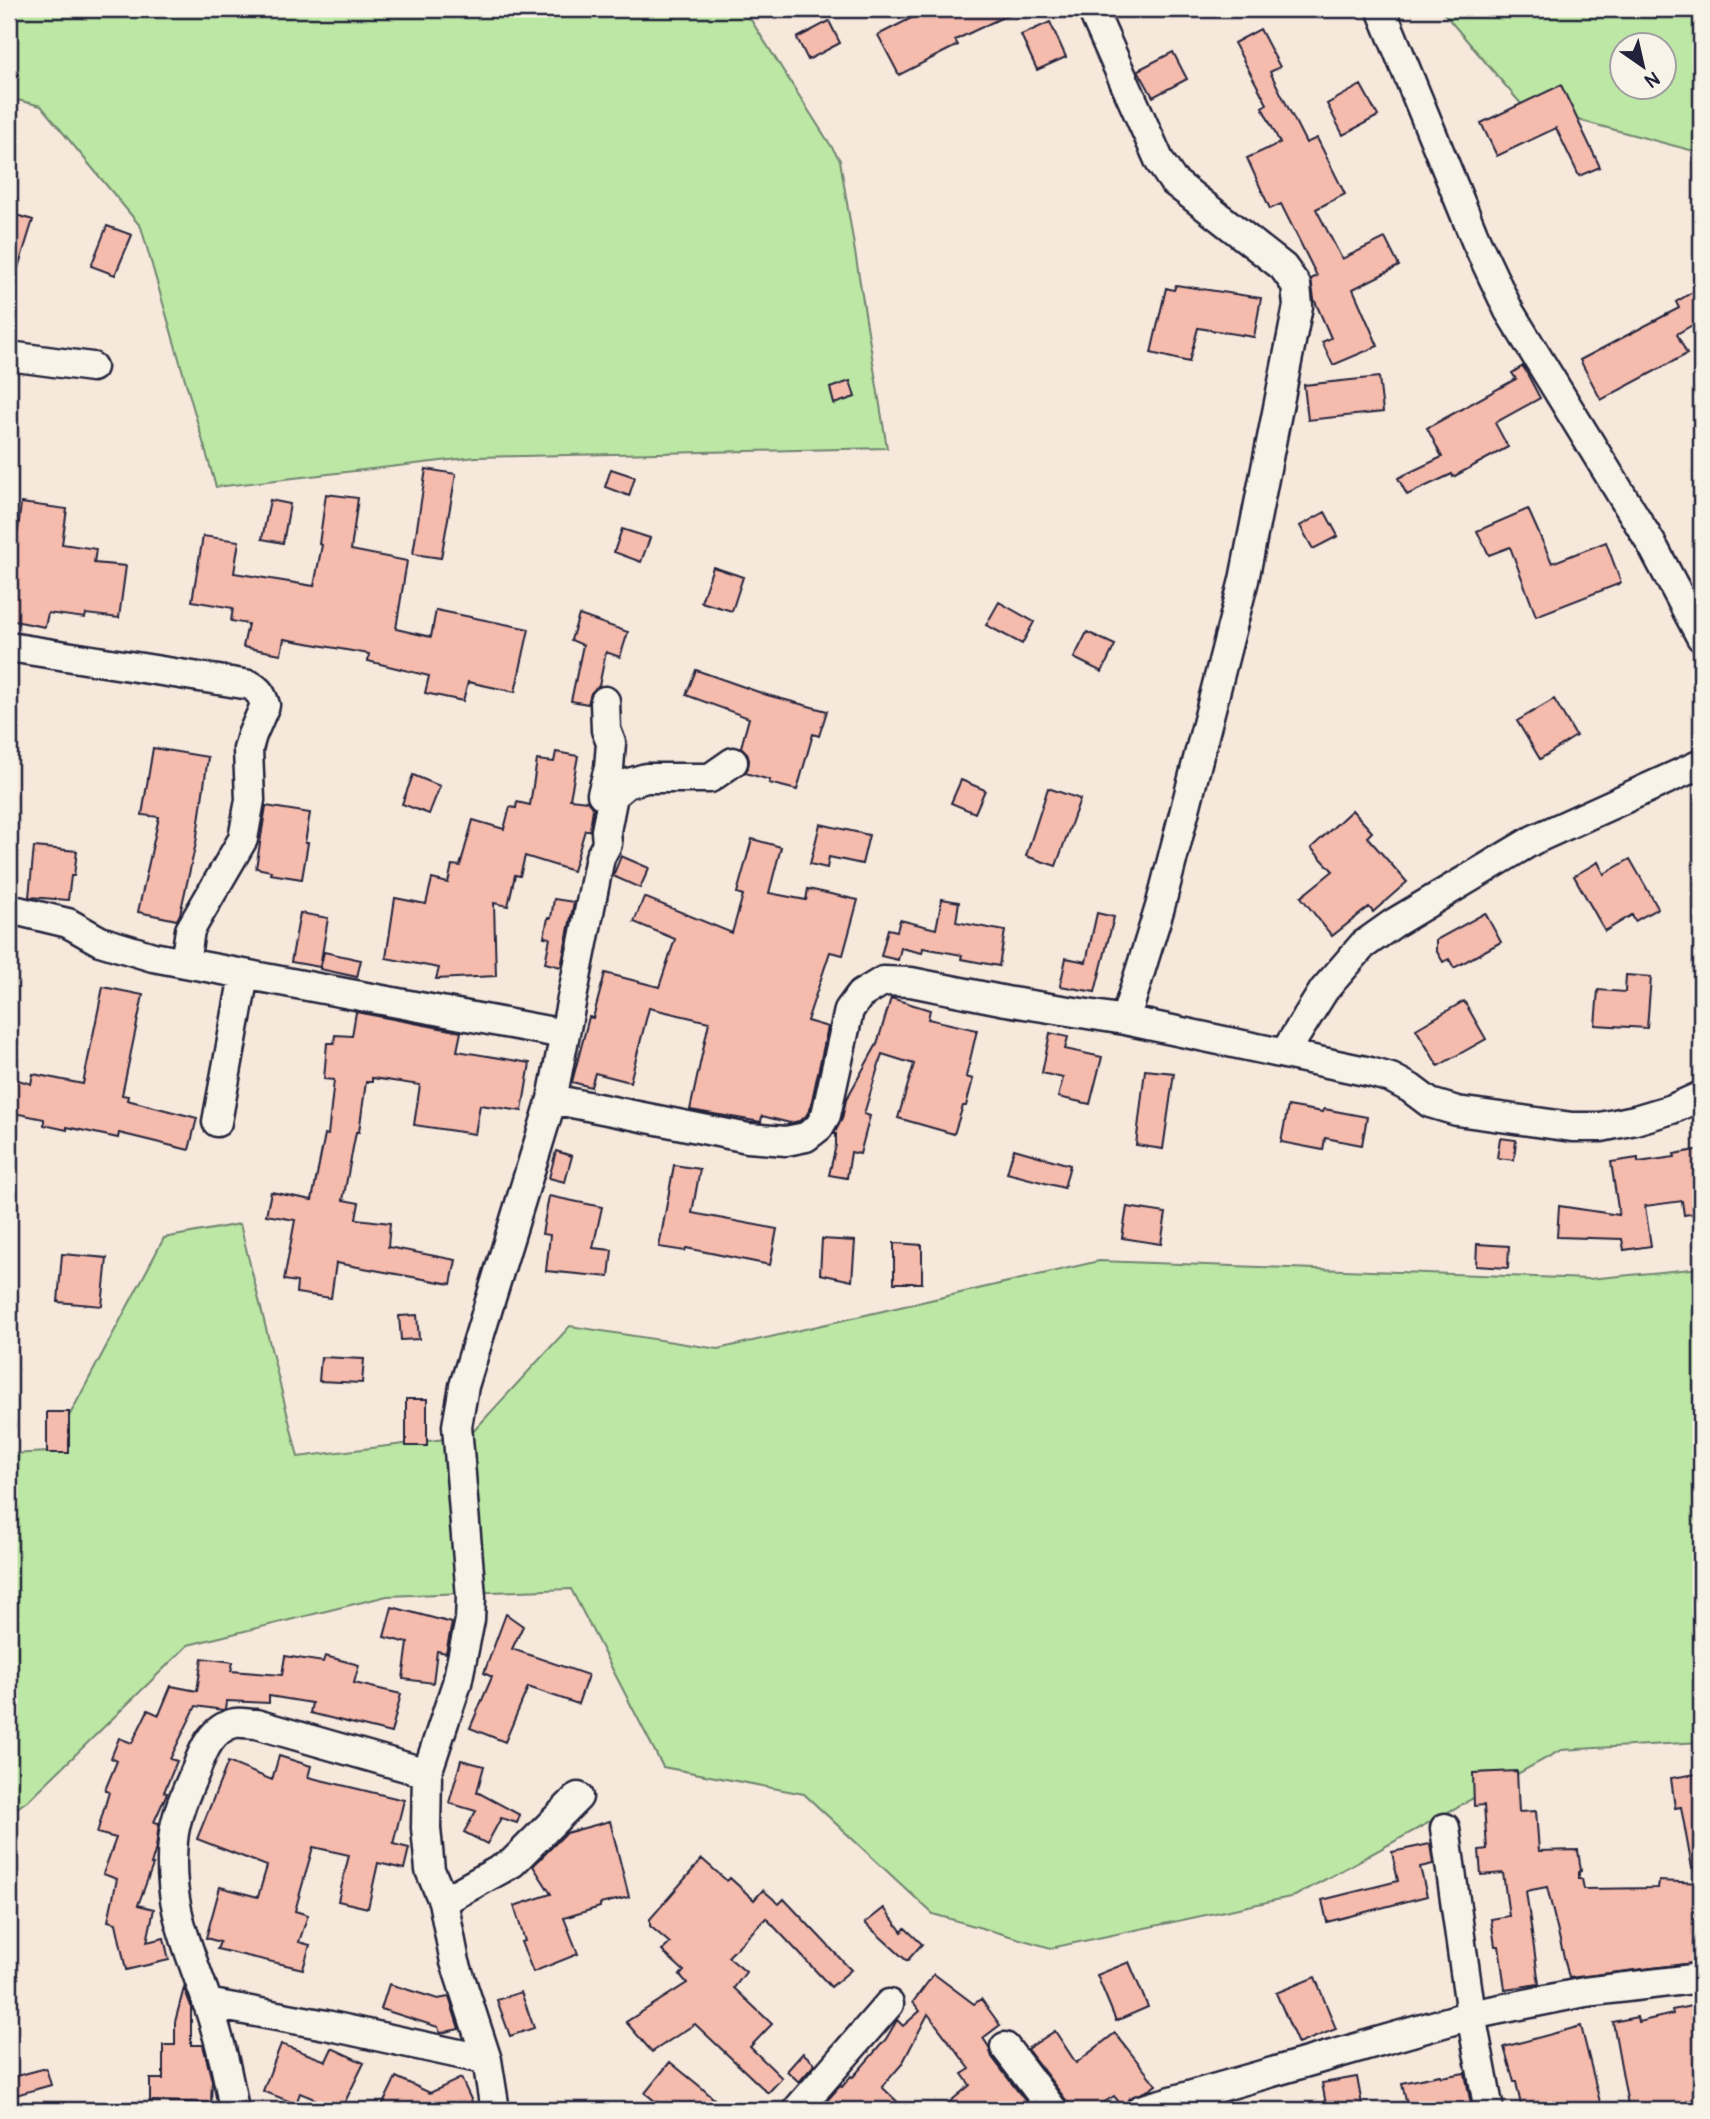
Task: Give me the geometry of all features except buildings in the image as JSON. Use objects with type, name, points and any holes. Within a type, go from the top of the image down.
[{"type":"street","points":[[1092,9],[1160,162],[1173,181],[1283,267],[1296,285],[1298,306],[1244,580],[1160,907],[1125,1020]]},
{"type":"street","points":[[1381,9],[1471,229],[1509,311],[1651,543],[1701,637]]},
{"type":"street","points":[[9,356],[92,367]]},
{"type":"street","points":[[9,647],[250,685],[258,689],[263,696],[265,705],[251,735],[248,749],[250,800],[243,839],[190,930],[185,963]]},
{"type":"street","points":[[605,701],[606,730],[611,743],[609,768],[602,794],[612,795]]},
{"type":"street","points":[[495,2110],[487,2060],[454,1962],[443,1901],[430,1870],[426,1828],[427,1773],[457,1683],[470,1620],[471,1597],[457,1426],[464,1386],[552,1099],[600,858],[607,844],[606,831],[612,795],[626,784],[646,778],[710,778],[733,762]]},
{"type":"street","points":[[1284,1054],[1324,989],[1363,945],[1394,923],[1533,840],[1701,764]]},
{"type":"street","points":[[9,911],[68,923],[100,941],[153,957],[564,1034]]},
{"type":"street","points":[[217,1122],[243,975]]},
{"type":"street","points":[[552,1099],[748,1138],[786,1142],[806,1137],[819,1127],[826,1115],[849,1010],[860,995],[883,981],[911,982],[1006,1002],[1125,1020],[1391,1078],[1430,1103],[1457,1111],[1572,1127],[1601,1127],[1672,1109],[1701,1096]]},
{"type":"street","points":[[234,2110],[225,2061],[179,1922],[173,1895],[173,1840],[179,1812],[203,1752],[214,1734],[234,1723],[256,1724],[427,1773]]},
{"type":"street","points":[[443,1901],[512,1863],[578,1797]]},
{"type":"street","points":[[1445,1828],[1471,2015],[1489,2110]]},
{"type":"street","points":[[1140,2110],[1471,2015],[1585,1992],[1701,1978]]},
{"type":"street","points":[[207,2003],[326,2025],[487,2060]]},
{"type":"street","points":[[797,2110],[889,2004]]},
{"type":"street","points":[[1005,2047],[1053,2110]]},
{"type":"green space","points":[[9,9],[744,9],[840,160],[887,448],[476,457],[216,487],[141,227],[41,106],[9,98]]},
{"type":"green space","points":[[1440,9],[1701,9],[1701,153],[1522,105]]},
{"type":"green space","points":[[240,1224],[298,1457],[469,1436],[570,1326],[718,1349],[1099,1261],[1589,1279],[1701,1268],[1701,1742],[1561,1750],[1295,1896],[1051,1948],[933,1914],[804,1794],[663,1767],[571,1589],[387,1596],[188,1645],[31,1798],[9,1814],[9,1454],[50,1452],[164,1238]]}]
